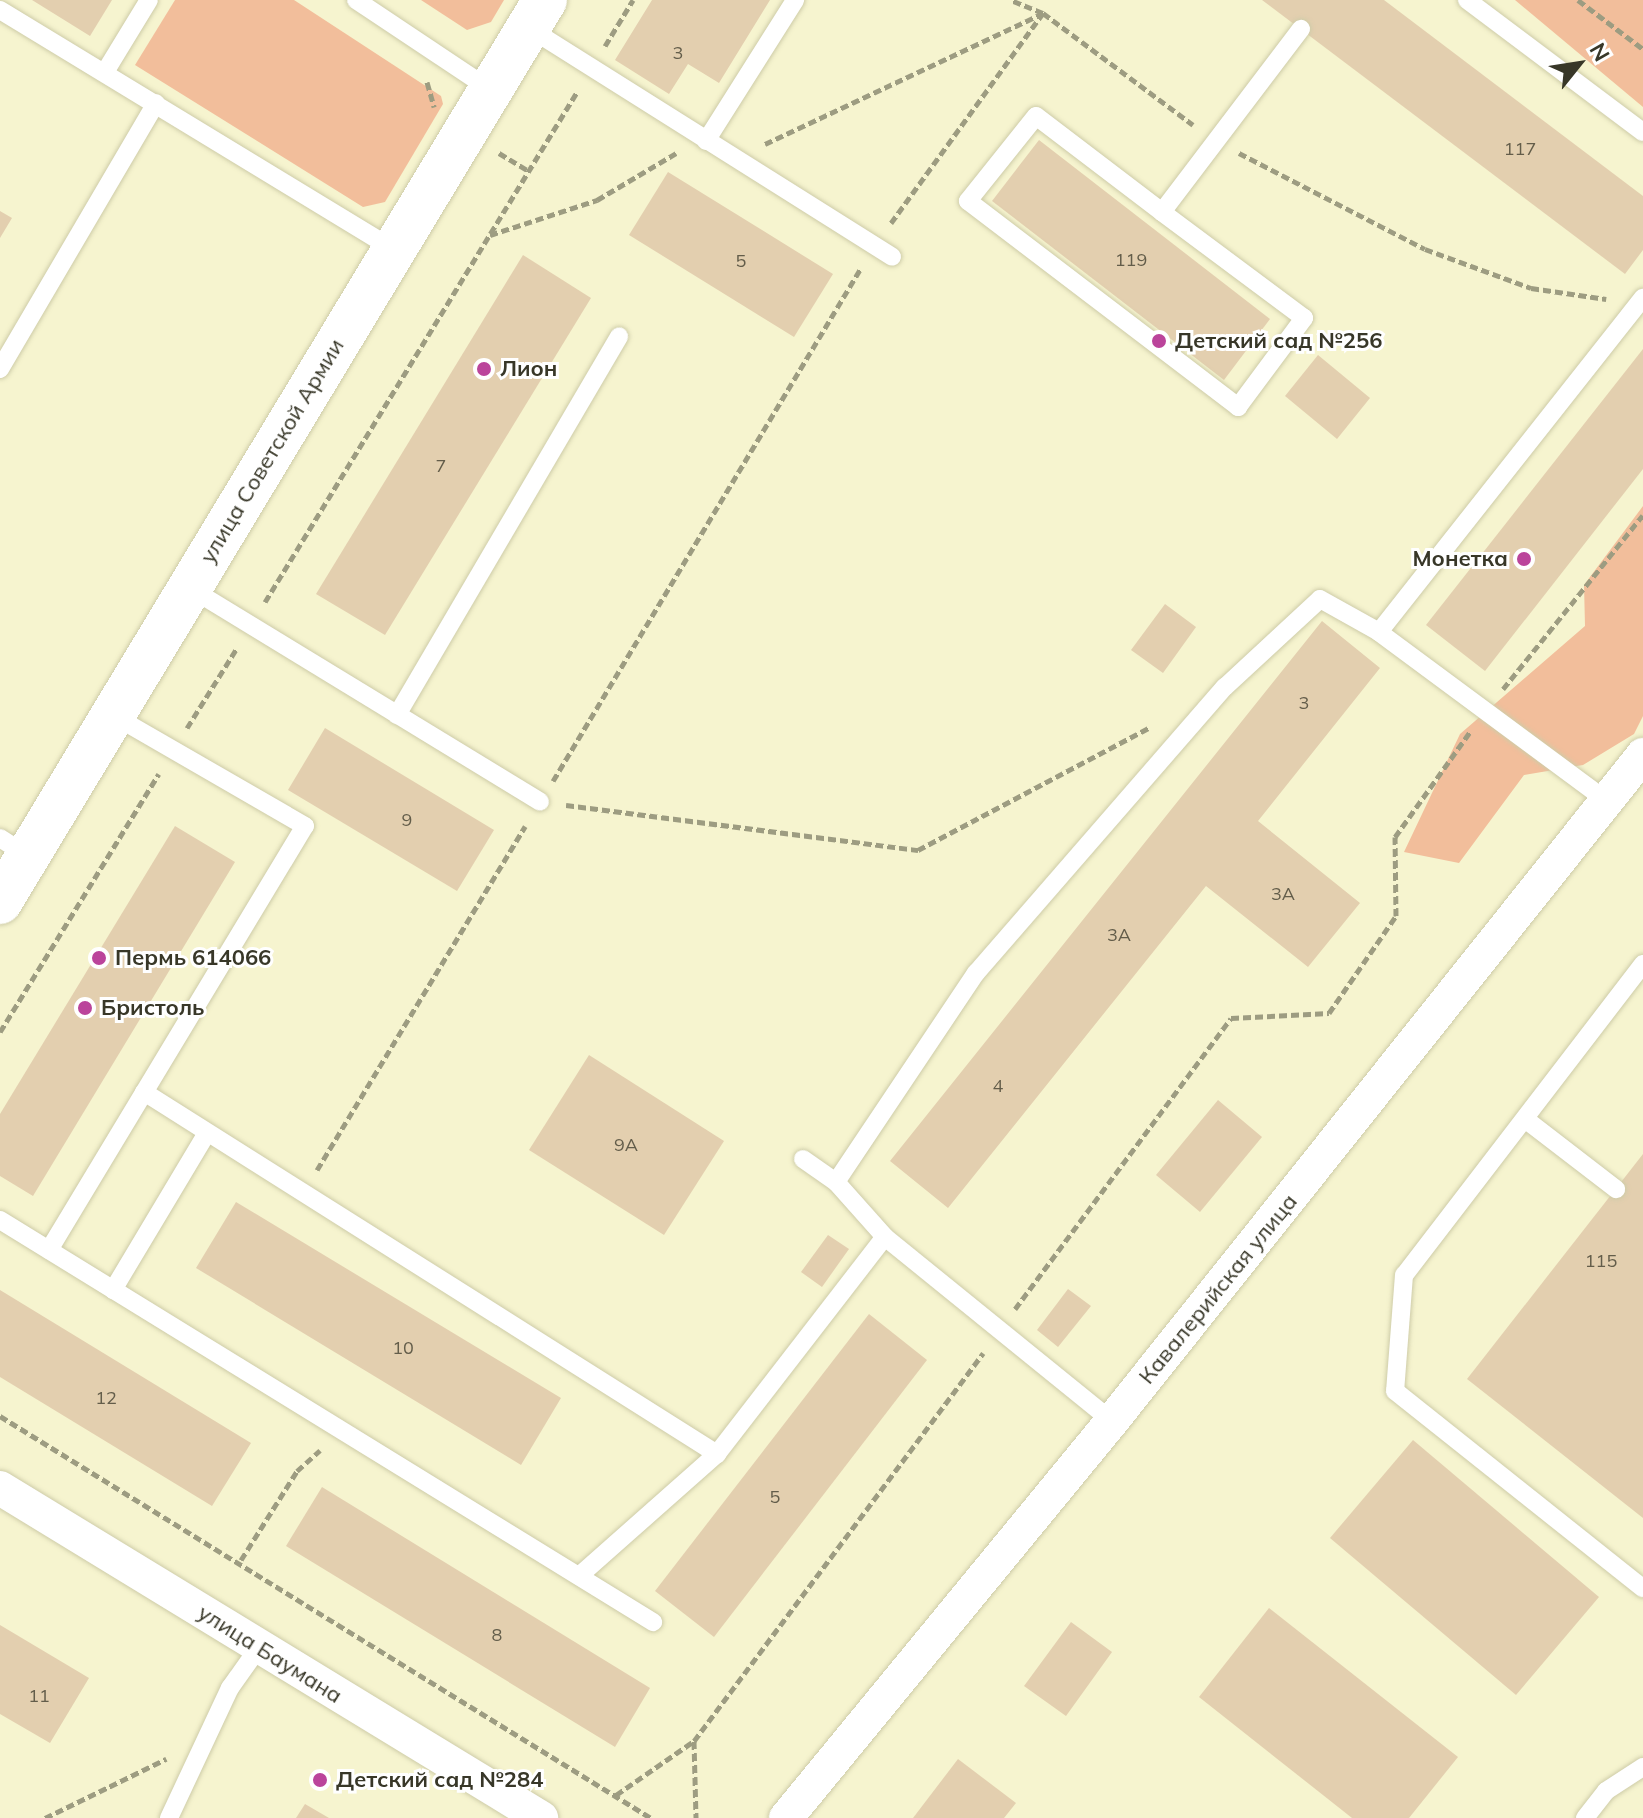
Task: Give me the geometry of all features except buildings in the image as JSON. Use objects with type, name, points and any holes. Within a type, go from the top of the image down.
[{"type":"street","name":"улица Советской Армии","points":[[0,902],[14,847],[113,715],[537,14]]},
{"type":"street","name":"Кавалерийская улица","points":[[786,1818],[1112,1421],[1643,755]]},
{"type":"street","name":"улица Баумана","points":[[0,1488],[541,1818]]},
{"type":"lane","points":[[105,72],[149,0]]},
{"type":"lane","points":[[356,0],[491,90]]},
{"type":"lane","points":[[706,141],[795,0]]},
{"type":"lane","points":[[1467,0],[1643,132]]},
{"type":"lane","points":[[0,10],[394,250]]},
{"type":"lane","points":[[537,14],[592,68],[892,257]]},
{"type":"lane","points":[[1162,212],[1301,29]]},
{"type":"lane","points":[[0,369],[156,103]]},
{"type":"lane","points":[[1036,116],[1162,212],[1304,318],[1238,407],[968,201],[1036,116]]},
{"type":"lane","points":[[1379,632],[1643,298]]},
{"type":"lane","points":[[397,715],[619,336]]},
{"type":"lane","points":[[190,588],[540,802]]},
{"type":"lane","points":[[836,1182],[976,973],[1225,687],[1320,599],[1379,632],[1607,801]]},
{"type":"lane","points":[[49,1250],[305,826],[113,715]]},
{"type":"lane","points":[[1643,964],[1404,1275],[1395,1391],[1643,1588]]},
{"type":"lane","points":[[144,1092],[717,1454]]},
{"type":"lane","points":[[1525,1119],[1616,1189]]},
{"type":"lane","points":[[113,1290],[207,1133]]},
{"type":"lane","points":[[803,1159],[836,1182],[885,1237],[1112,1421]]},
{"type":"lane","points":[[0,1220],[653,1622]]},
{"type":"lane","points":[[579,1576],[717,1454],[885,1237]]},
{"type":"lane","points":[[169,1818],[203,1741],[259,1647]]},
{"type":"lane","points":[[1585,1818],[1606,1791],[1643,1767]]},
{"type":"path","points":[[0,1032],[633,0]]},
{"type":"path","points":[[303,1194],[875,245],[1043,13],[1010,0]]},
{"type":"path","points":[[1578,0],[1643,49]]},
{"type":"path","points":[[616,1795],[694,1741],[1231,1018],[1329,1013],[1396,916],[1395,837],[1486,711],[1643,515]]},
{"type":"path","points":[[540,802],[918,850],[1156,724]]},
{"type":"path","points":[[0,1416],[241,1560],[651,1818]]},
{"type":"path","points":[[241,1560],[297,1471],[342,1430]]},
{"type":"path","points":[[45,1818],[203,1741]]},
{"type":"path","points":[[694,1741],[696,1818]]},
{"type":"shaded area","points":[[175,0],[294,0],[441,96],[443,104],[385,202],[363,207],[135,65]]},
{"type":"shaded area","points":[[421,0],[504,0],[491,22],[467,30]]},
{"type":"shaded area","points":[[1515,0],[1643,0],[1643,107]]},
{"type":"shaded area","points":[[1643,506],[1643,716],[1634,734],[1583,765],[1524,775],[1459,863],[1404,852],[1460,734],[1585,626],[1584,585]]},
{"type":"place","name":"Детский сад №256","points":[[1159,341]]},
{"type":"place","name":"Лион","points":[[484,369]]},
{"type":"place","name":"Монетка","points":[[1524,559]]},
{"type":"place","name":"Пермь 614066","points":[[99,958]]},
{"type":"place","name":"Бристоль","points":[[85,1008]]},
{"type":"place","name":"Детский сад №284","points":[[320,1780]]}]
